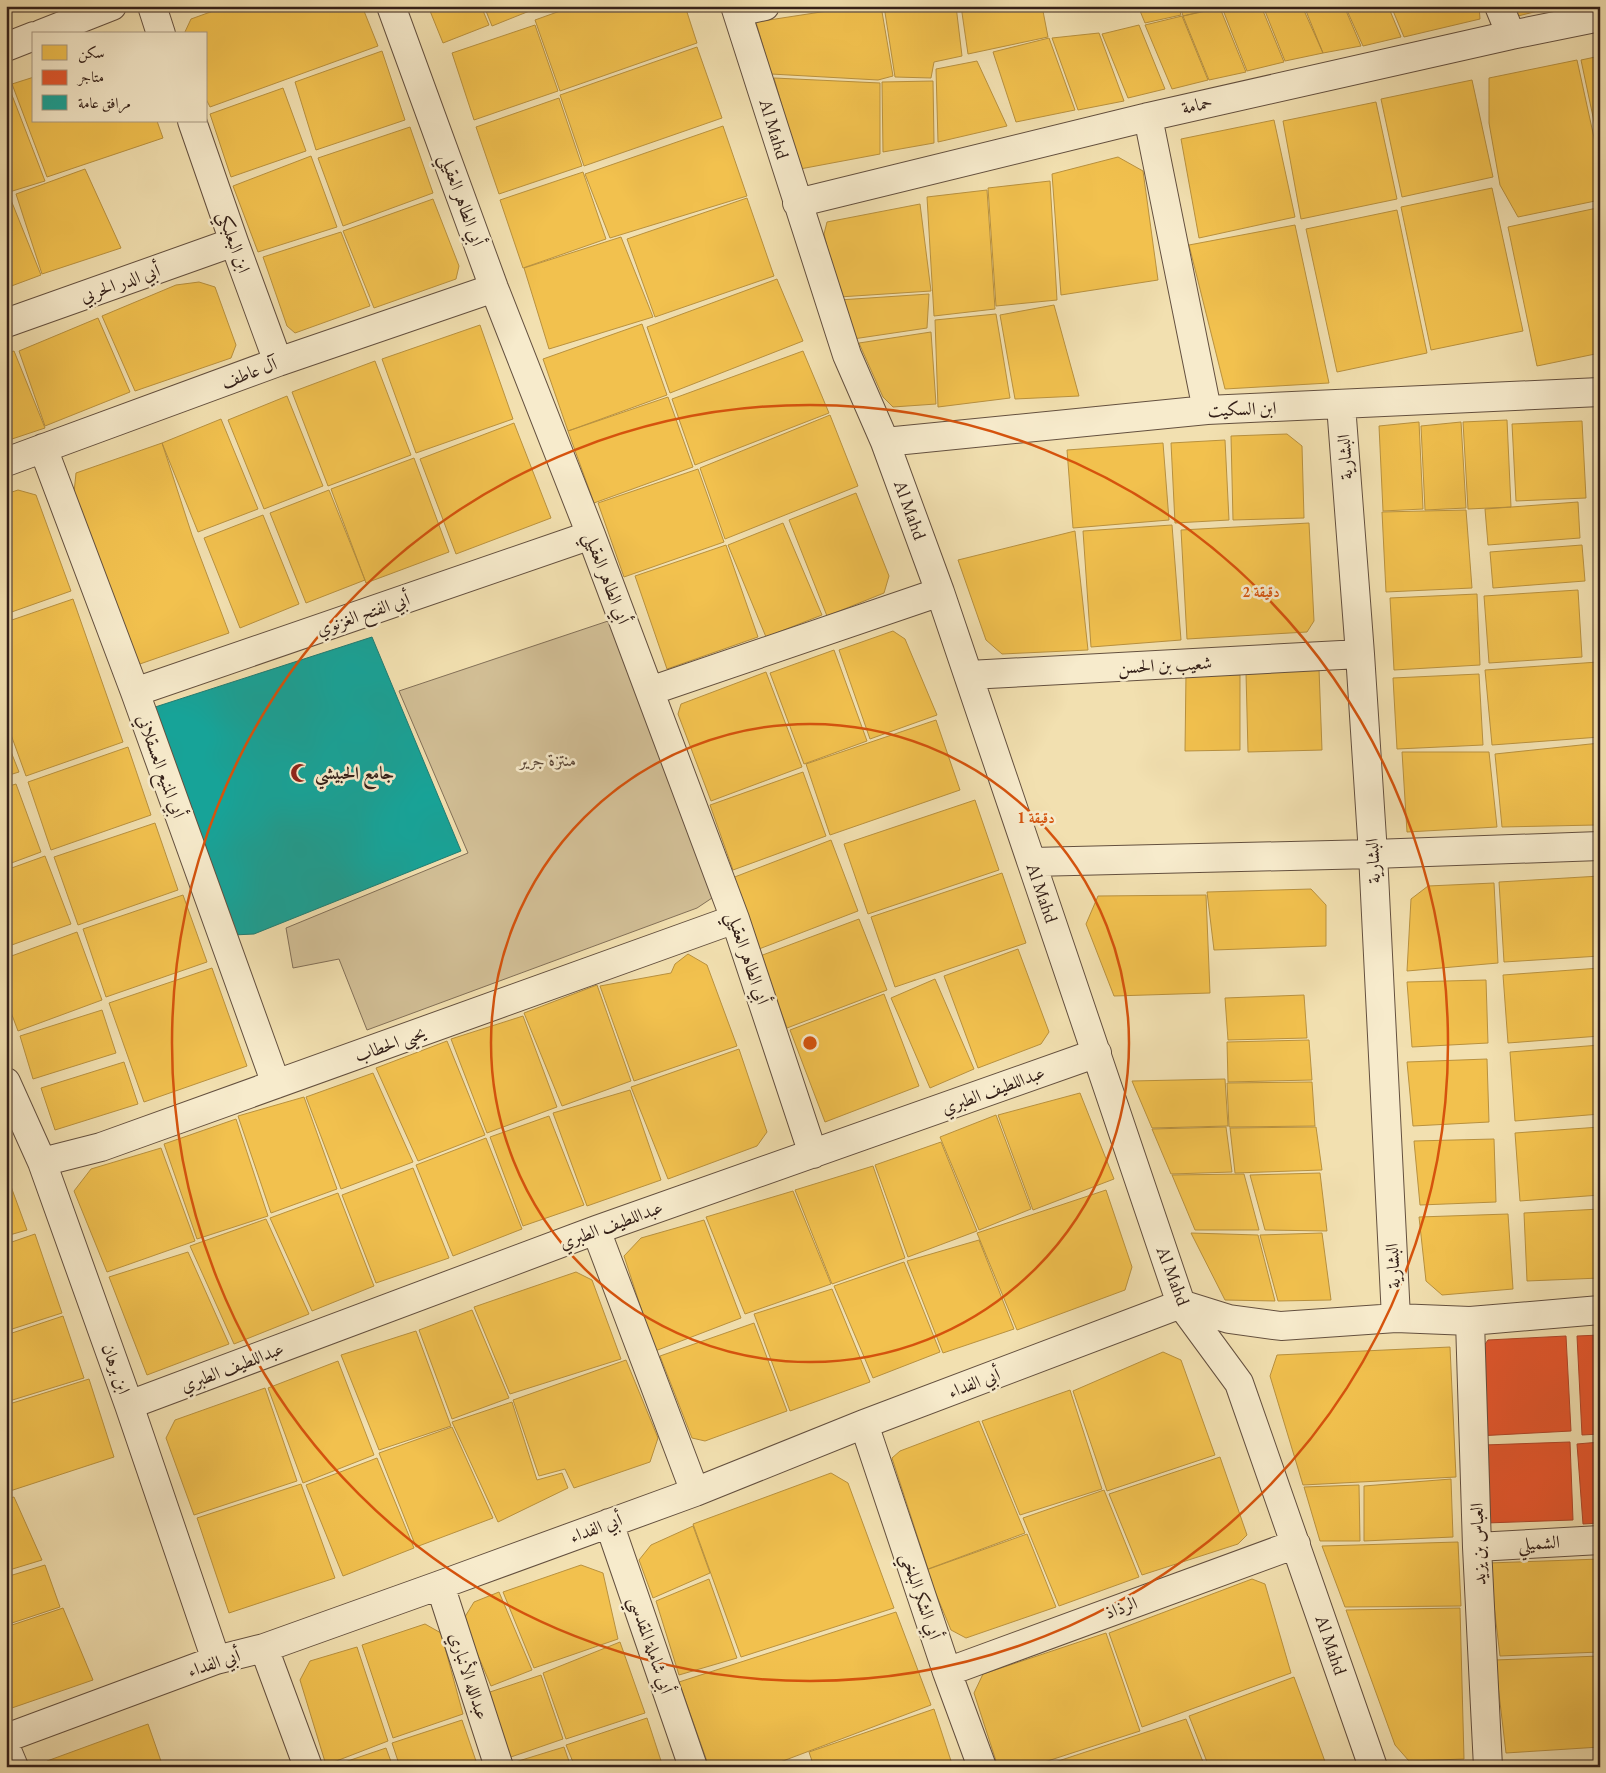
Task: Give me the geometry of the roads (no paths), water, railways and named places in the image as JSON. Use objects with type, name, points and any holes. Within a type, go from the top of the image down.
[{"type":"street","points":[[45,32],[112,6]]},
{"type":"street","points":[[152,6],[160,32]]},
{"type":"street","name":"أبي الطاهر العقيلي","points":[[391,6],[494,288],[591,535],[735,919],[813,1154]]},
{"type":"street","points":[[736,9],[765,6]]},
{"type":"street","points":[[1498,6],[1511,35]]},
{"type":"street","name":"Al Mahd","points":[[736,9],[847,355],[885,442],[940,592],[1181,1304],[1239,1383],[1373,1767]]},
{"type":"street","name":"حمامة","points":[[797,203],[1148,117],[1511,35],[1600,17]]},
{"type":"street","points":[[6,47],[32,37]]},
{"type":"street","points":[[1148,117],[1207,410]]},
{"type":"street","name":"ابن البعلبكي","points":[[192,122],[278,362]]},
{"type":"street","name":"أبي الدر الحربي","points":[[6,323],[234,242]]},
{"type":"street","name":"آل عاطف","points":[[6,462],[278,362],[494,288]]},
{"type":"street","name":"ابن السكيت","points":[[885,442],[1207,410],[1600,393]]},
{"type":"street","name":"البشارية","points":[[1341,405],[1373,854],[1396,1318]]},
{"type":"street","name":"أبي المنيع العسقلاني","points":[[43,448],[134,692],[276,1084]]},
{"type":"street","name":"أبي الفتح الغزنوي","points":[[134,692],[591,535]]},
{"type":"street","points":[[650,691],[940,592]]},
{"type":"street","name":"شعيب بن الحسن","points":[[969,675],[1360,654]]},
{"type":"street","points":[[1032,862],[1373,854],[1600,846]]},
{"type":"street","name":"يحيى الحطاب","points":[[42,1162],[101,1147],[735,919]]},
{"type":"street","name":"عبداللطيف الطبري","points":[[129,1405],[596,1230],[1097,1053]]},
{"type":"street","name":"ابن برهان","points":[[8,1094],[42,1162],[129,1405],[216,1660]]},
{"type":"street","points":[[596,1230],[695,1492]]},
{"type":"street","points":[[1181,1304],[1229,1319],[1281,1326],[1396,1318],[1470,1321],[1600,1310]]},
{"type":"street","name":"أبي الفداء","points":[[6,1738],[216,1660],[264,1648],[695,1492],[864,1424],[1181,1304]]},
{"type":"street","name":"العباس بن يزيد","points":[[1470,1321],[1477,1547],[1488,1767]]},
{"type":"street","name":"أبي الشكر البلخي","points":[[864,1424],[947,1672],[982,1767]]},
{"type":"street","name":"أبي شاملة المقدسي","points":[[609,1523],[693,1767]]},
{"type":"street","name":"الشميلي","points":[[1477,1547],[1600,1540]]},
{"type":"street","name":"الرذاذ","points":[[947,1672],[1296,1544]]},
{"type":"street","name":"عبدالله الأنباري","points":[[440,1585],[498,1767]]},
{"type":"street","points":[[264,1648],[308,1767]]},
{"type":"street","points":[[6,1748],[14,1767]]},
{"type":"place","name":"جامع الحبيشي","points":[[300,773]]},
{"type":"park label","name":"منتزة جرير","points":[[548,760]]}]
